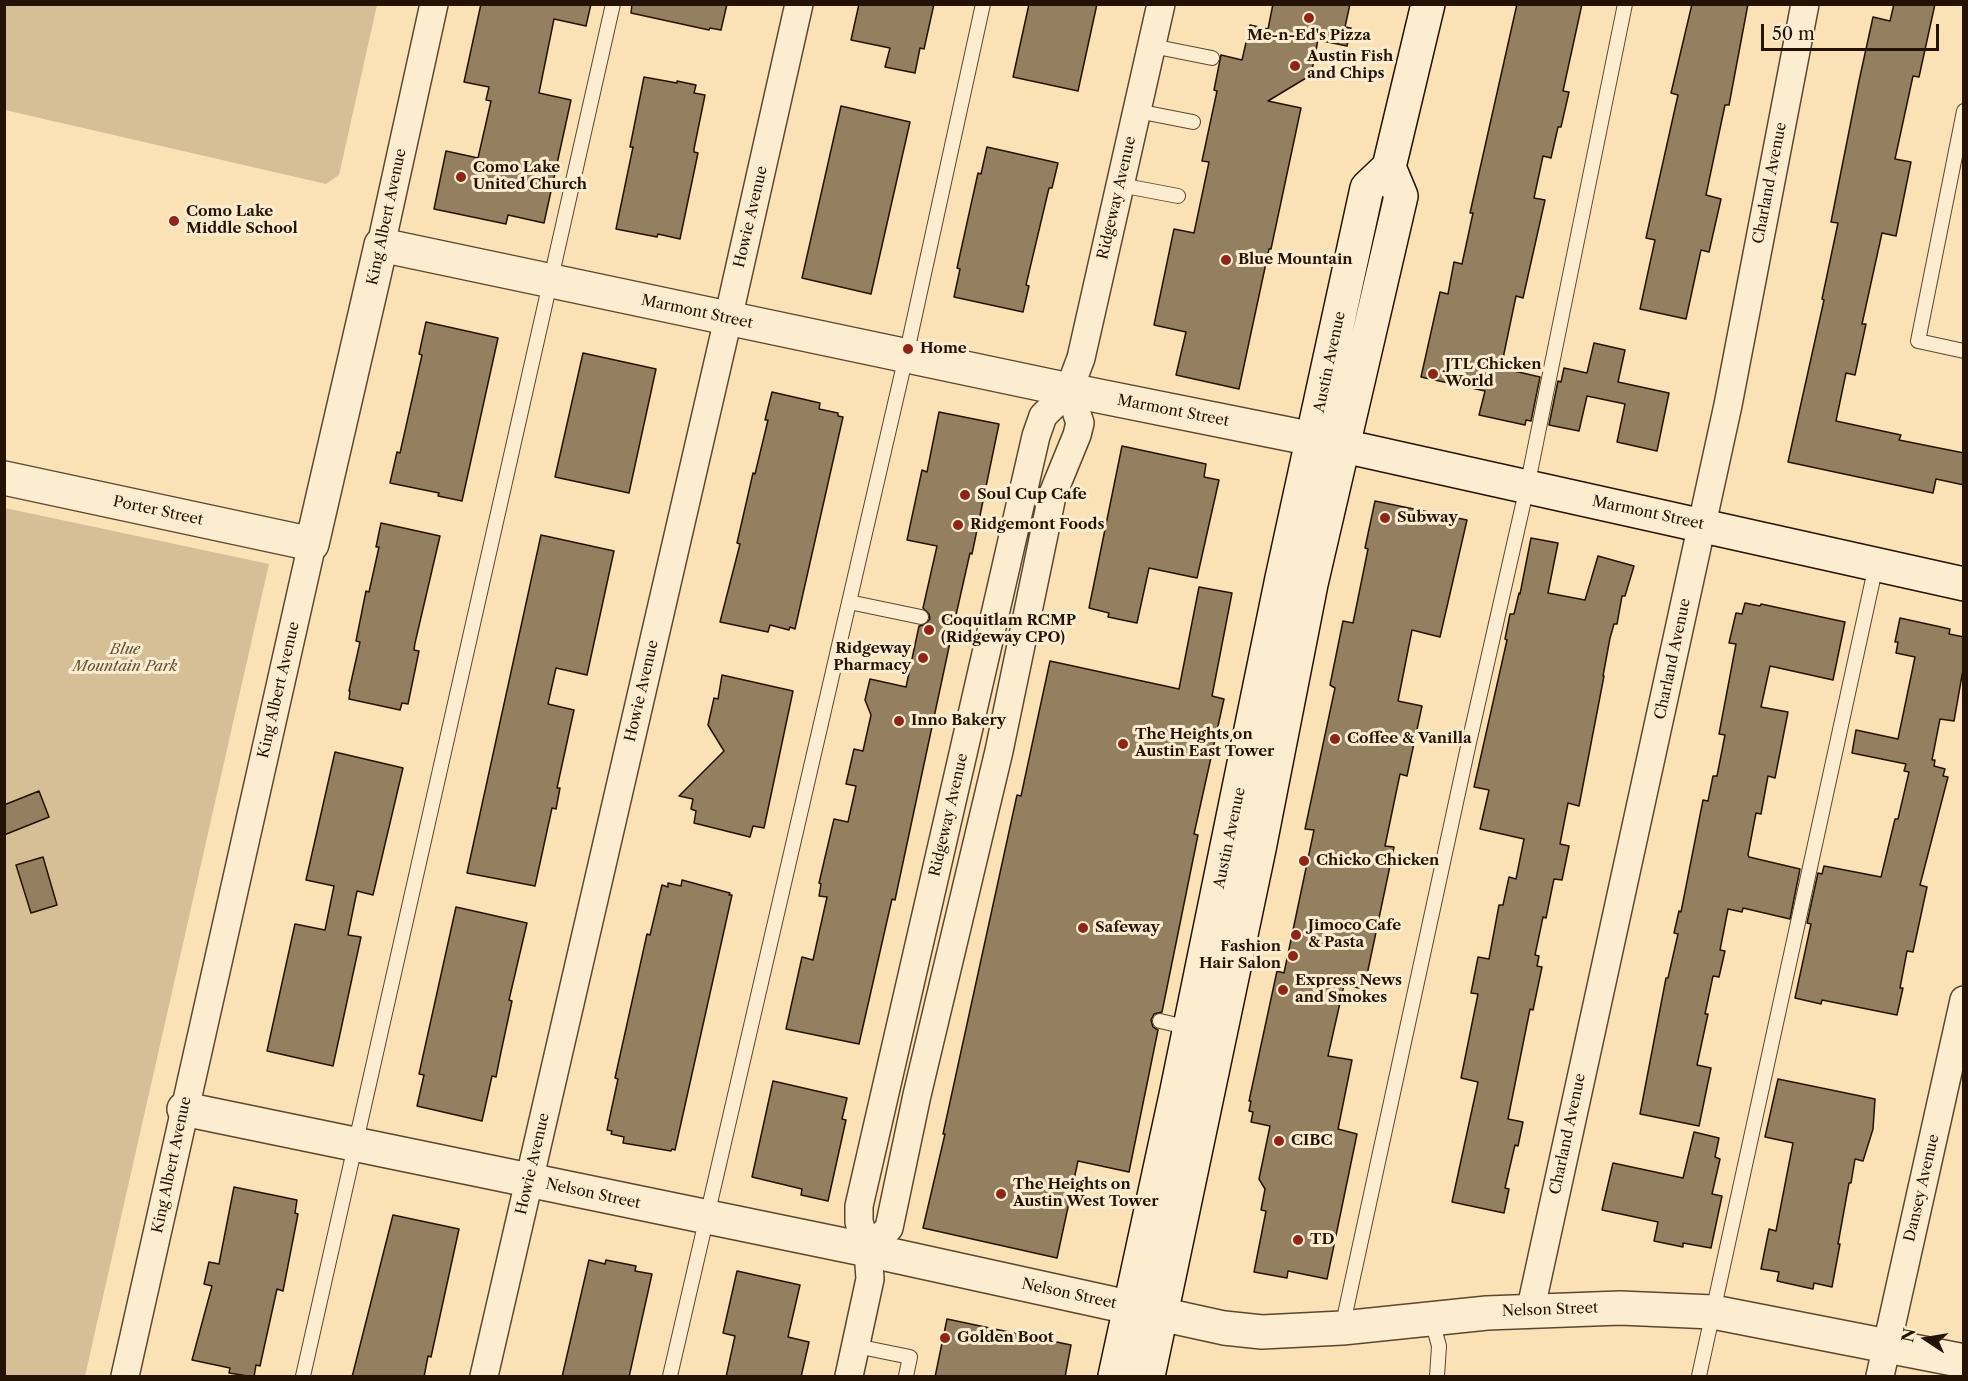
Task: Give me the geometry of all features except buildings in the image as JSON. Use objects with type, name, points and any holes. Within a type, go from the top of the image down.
[{"type":"street","name":"King Albert Avenue","points":[[125,1377],[434,4]]},
{"type":"street","name":"Howie Avenue","points":[[484,1377],[799,4]]},
{"type":"street","name":"Ridgeway Avenue","points":[[849,1377],[868,1290],[868,1250],[859,1222],[859,1206],[1036,436],[1042,416],[1069,390],[1081,358],[1161,4]]},
{"type":"street","name":"Austin Avenue","points":[[1115,1377],[1146,1310],[1259,849],[1311,584],[1328,442],[1367,188],[1389,167],[1428,4]]},
{"type":"street","name":"Charland Avenue","points":[[1530,1312],[1728,405],[1805,4]]},
{"type":"street","name":"Marmont Street","points":[[381,245],[1069,390],[1328,442],[1964,584]]},
{"type":"street","points":[[868,1250],[889,1228],[917,1095],[999,751],[1052,496],[1080,423],[1069,390]]},
{"type":"street","name":"Austin Avenue","points":[[1148,1377],[1146,1310],[1175,1025],[1282,578],[1328,442]]},
{"type":"street","name":"Porter Street","points":[[4,478],[312,544]]},
{"type":"street","name":"Dansey Avenue","points":[[1883,1361],[1964,1000]]},
{"type":"street","name":"Nelson Street","points":[[184,1109],[868,1250],[1224,1328],[1262,1332],[1342,1328],[1431,1317],[1620,1308],[1713,1312],[1883,1361],[1964,1361]]},
{"type":"lane","points":[[303,1377],[613,4]]},
{"type":"lane","points":[[670,1377],[906,356],[983,4]]},
{"type":"lane","points":[[1342,1328],[1527,487],[1625,4]]},
{"type":"lane","points":[[1152,45],[1212,58]]},
{"type":"lane","points":[[1137,111],[1193,122]]},
{"type":"lane","points":[[1964,111],[1918,341],[1964,351]]},
{"type":"lane","points":[[1120,185],[1179,196]]},
{"type":"lane","points":[[1699,1377],[1876,565]]},
{"type":"lane","points":[[849,602],[921,617]]},
{"type":"lane","points":[[1431,1317],[1439,1346],[1437,1377]]},
{"type":"lane","points":[[856,1346],[910,1357],[906,1377]]},
{"type":"green space","points":[[5,4],[377,5],[339,175],[326,184],[5,110]]},
{"type":"green space","name":"Blue Mountain Park","points":[[5,508],[269,564],[85,1376],[5,1376]]},
{"type":"place","name":"Me-n-Ed's Pizza","points":[[1309,18]]},
{"type":"place","name":"Austin Fish and Chips","points":[[1295,66]]},
{"type":"place","name":"Como Lake United Church","points":[[461,177]]},
{"type":"place","name":"Como Lake Middle School","points":[[174,221]]},
{"type":"place","name":"Blue Mountain","points":[[1226,260]]},
{"type":"place","name":"Home","points":[[908,349]]},
{"type":"place","name":"JTL Chicken World","points":[[1433,374]]},
{"type":"place","name":"Soul Cup Cafe","points":[[965,495]]},
{"type":"place","name":"Subway","points":[[1385,518]]},
{"type":"place","name":"Ridgemont Foods","points":[[958,525]]},
{"type":"place","name":"Coquitlam RCMP (Ridgeway CPO)","points":[[929,630]]},
{"type":"place","name":"Ridgeway Pharmacy","points":[[923,658]]},
{"type":"place","name":"Inno Bakery","points":[[899,721]]},
{"type":"place","name":"Coffee & Vanilla","points":[[1335,739]]},
{"type":"place","name":"The Heights on Austin East Tower","points":[[1123,744]]},
{"type":"place","name":"Chicko Chicken","points":[[1304,861]]},
{"type":"place","name":"Safeway","points":[[1083,928]]},
{"type":"place","name":"Jimoco Cafe & Pasta","points":[[1296,935]]},
{"type":"place","name":"Fashion Hair Salon","points":[[1293,956]]},
{"type":"place","name":"Express News and Smokes","points":[[1283,990]]},
{"type":"place","name":"CIBC","points":[[1279,1141]]},
{"type":"place","name":"The Heights on Austin West Tower","points":[[1001,1194]]},
{"type":"place","name":"TD","points":[[1298,1240]]},
{"type":"place","name":"Golden Boot","points":[[945,1338]]}]
